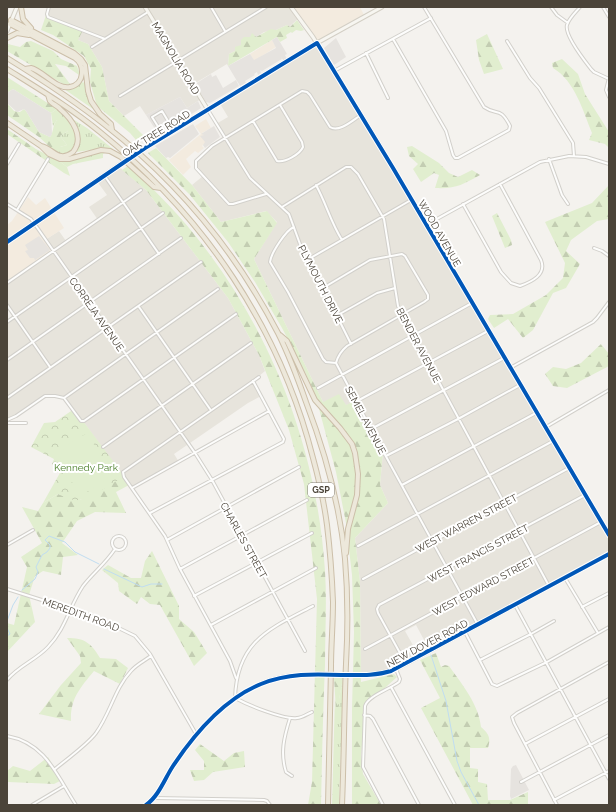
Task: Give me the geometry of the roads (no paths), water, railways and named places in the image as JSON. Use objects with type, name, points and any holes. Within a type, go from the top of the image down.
[{"type":"highway","points":[[22,7],[23,19],[34,32]]},
{"type":"highway","points":[[11,22],[74,53],[82,60],[86,69],[90,98],[98,111],[111,124],[112,130]]},
{"type":"highway","points":[[11,22],[77,59],[82,67],[82,76],[75,85],[66,87],[59,85],[31,68],[24,69]]},
{"type":"highway","points":[[7,38],[18,33],[36,37]]},
{"type":"highway","points":[[7,58],[71,99],[112,130]]},
{"type":"highway","name":"GSP","points":[[7,69],[75,113],[106,137],[162,189],[208,241],[248,299],[282,366],[305,427],[322,491],[332,582],[333,603],[328,805]]},
{"type":"highway","points":[[7,123],[57,155],[65,156],[73,152],[78,142],[73,123],[62,110],[50,101],[48,95]]},
{"type":"highway","name":"GSP","points":[[112,130],[141,155],[181,195],[214,233],[249,283],[278,333],[294,369],[312,418],[328,466],[339,514],[345,557],[348,629],[342,805]]},
{"type":"highway","points":[[41,146],[52,156],[62,160],[99,150],[110,150],[124,160],[154,187],[162,189]]},
{"type":"highway","points":[[278,333],[287,341],[315,400],[340,428],[352,444],[355,453],[358,474],[357,494],[348,529],[348,543],[345,557]]},
{"type":"street","points":[[7,31],[17,7]]},
{"type":"street","points":[[49,7],[47,14],[48,17],[105,39]]},
{"type":"street","name":"MAGNOLIA ROAD","points":[[145,7],[208,110]]},
{"type":"street","points":[[211,7],[226,31]]},
{"type":"street","points":[[120,96],[266,7]]},
{"type":"street","name":"WOOD AVENUE","points":[[291,7],[318,43],[609,536]]},
{"type":"street","name":"OAK TREE ROAD","points":[[7,242],[104,175],[164,136],[318,43],[382,7]]},
{"type":"street","points":[[393,40],[446,131],[455,158],[458,158],[509,130],[510,126],[504,116],[499,112],[485,109],[424,7]]},
{"type":"street","points":[[551,7],[557,15],[568,23]]},
{"type":"street","points":[[580,7],[566,26],[568,35],[591,69],[609,79],[606,90],[609,97]]},
{"type":"street","points":[[603,7],[609,17]]},
{"type":"street","points":[[92,47],[148,12]]},
{"type":"street","points":[[334,71],[431,18]]},
{"type":"street","points":[[507,41],[574,143],[574,156]]},
{"type":"street","points":[[366,53],[388,98]]},
{"type":"street","points":[[266,194],[229,204],[196,168],[196,161],[207,149],[300,92],[310,94],[332,129],[338,129],[361,115]]},
{"type":"street","points":[[253,121],[277,161],[284,161],[301,151],[303,147],[302,142],[280,105]]},
{"type":"street","name":"PLYMOUTH DRIVE","points":[[208,110],[250,178],[292,218],[307,260],[338,315],[351,344]]},
{"type":"street","points":[[164,136],[152,117],[162,111],[174,130]]},
{"type":"street","points":[[7,164],[19,144]]},
{"type":"street","points":[[426,225],[531,166],[549,159],[574,156],[586,157],[609,164]]},
{"type":"street","points":[[17,210],[48,159]]},
{"type":"street","points":[[549,159],[562,195],[568,204]]},
{"type":"street","name":"BENDER AVENUE","points":[[282,207],[346,167],[351,167],[358,174],[383,217],[398,306],[549,587]]},
{"type":"street","points":[[104,175],[159,254]]},
{"type":"street","points":[[463,204],[498,268],[511,283],[520,286],[539,277],[543,269],[541,260],[500,184]]},
{"type":"street","points":[[316,185],[336,231],[342,240]]},
{"type":"street","points":[[7,283],[141,190]]},
{"type":"street","points":[[307,260],[412,200]]},
{"type":"street","name":"CORREJA AVENUE","points":[[7,204],[31,219],[179,431]]},
{"type":"street","points":[[7,322],[163,213]]},
{"type":"street","points":[[294,227],[290,228],[282,238],[272,254],[270,262],[326,362],[336,362],[342,351],[351,344],[424,302],[428,298],[428,295],[404,255],[370,260],[323,288]]},
{"type":"street","points":[[7,360],[181,238]]},
{"type":"street","points":[[594,248],[609,256]]},
{"type":"street","points":[[7,398],[139,307],[201,262]]},
{"type":"street","points":[[338,315],[377,293],[395,288]]},
{"type":"street","points":[[64,398],[218,289]]},
{"type":"street","points":[[510,368],[593,322],[609,302]]},
{"type":"street","points":[[318,388],[472,303]]},
{"type":"street","points":[[7,305],[50,367]]},
{"type":"street","points":[[139,307],[210,410]]},
{"type":"street","points":[[7,420],[16,416],[45,396],[55,396],[64,398],[82,422],[144,380],[174,357],[236,314]]},
{"type":"street","points":[[356,401],[488,332]]},
{"type":"street","points":[[103,447],[250,343]]},
{"type":"street","points":[[371,429],[504,358]]},
{"type":"street","name":"SEMEL AVENUE","points":[[336,362],[478,625]]},
{"type":"street","points":[[236,678],[230,662],[180,569],[167,540],[123,475],[123,472],[179,431],[259,377]]},
{"type":"street","points":[[150,513],[284,440],[253,381]]},
{"type":"street","points":[[386,456],[520,385]]},
{"type":"street","points":[[545,428],[609,390]]},
{"type":"street","points":[[132,488],[269,411]]},
{"type":"street","points":[[402,485],[536,413]]},
{"type":"street","points":[[7,423],[26,423]]},
{"type":"street","name":"CHARLES STREET","points":[[179,431],[212,480],[241,536],[305,651]]},
{"type":"street","points":[[358,546],[553,441]]},
{"type":"street","points":[[167,540],[299,467]]},
{"type":"street","name":"WEST WARREN STREET","points":[[363,579],[569,468]]},
{"type":"street","name":"WEST FRANCIS STREET","points":[[391,636],[378,614],[377,609],[379,605],[585,495]]},
{"type":"street","points":[[180,569],[307,500]]},
{"type":"street","name":"WEST EDWARD STREET","points":[[365,649],[601,522]]},
{"type":"street","points":[[7,545],[32,530]]},
{"type":"street","points":[[194,596],[312,533]]},
{"type":"street","points":[[118,536],[125,541],[124,547],[119,550],[115,549],[112,543],[114,538],[118,536]]},
{"type":"street","points":[[7,680],[13,673],[38,656],[49,646],[62,630],[83,587],[106,562],[115,549]]},
{"type":"street","name":"NEW DOVER ROAD","points":[[146,805],[154,798],[177,760],[210,719],[235,698],[260,684],[282,677],[298,675],[378,674],[396,669],[609,554]]},
{"type":"street","points":[[211,625],[316,568]]},
{"type":"street","points":[[565,578],[598,633]]},
{"type":"street","name":"MEREDITH ROAD","points":[[7,589],[100,619],[135,636],[151,656],[196,735]]},
{"type":"street","points":[[582,607],[609,593]]},
{"type":"street","points":[[515,605],[609,779]]},
{"type":"street","points":[[312,712],[302,717],[290,718],[252,707],[235,698],[236,678],[242,664],[258,639],[271,628],[313,606]]},
{"type":"street","points":[[480,660],[554,621]]},
{"type":"street","points":[[465,632],[492,684],[497,686],[547,662],[609,627]]},
{"type":"street","points":[[391,636],[406,664]]},
{"type":"street","points":[[54,769],[96,734],[105,719],[122,683],[138,664],[151,656]]},
{"type":"street","points":[[557,805],[512,720],[513,715],[561,690],[609,662]]},
{"type":"street","points":[[383,805],[363,767],[364,715],[367,701],[399,682],[400,679],[396,669]]},
{"type":"street","points":[[391,687],[455,805]]},
{"type":"street","points":[[525,744],[609,698]]},
{"type":"street","points":[[364,715],[373,718],[419,805]]},
{"type":"street","points":[[290,718],[284,736],[282,752],[286,772],[292,776]]},
{"type":"street","points":[[521,782],[609,735]]},
{"type":"street","points":[[7,736],[22,741],[45,756],[76,805]]},
{"type":"street","points":[[554,800],[609,771]]},
{"type":"street","points":[[32,805],[64,786]]},
{"type":"street","points":[[154,798],[264,800],[270,805]]},
{"type":"waterway","points":[[22,590],[35,579],[38,572],[36,567],[42,555],[50,548],[50,545],[45,540],[49,536],[65,542],[75,552],[99,564]]},
{"type":"waterway","points":[[104,569],[142,587],[151,584],[162,584]]},
{"type":"waterway","points":[[7,621],[13,605],[18,597]]},
{"type":"waterway","points":[[7,628],[10,634],[7,636]]},
{"type":"waterway","points":[[431,655],[446,701],[457,761],[461,772],[479,805]]},
{"type":"park label","name":"Kennedy Park","points":[[86,467]]}]
